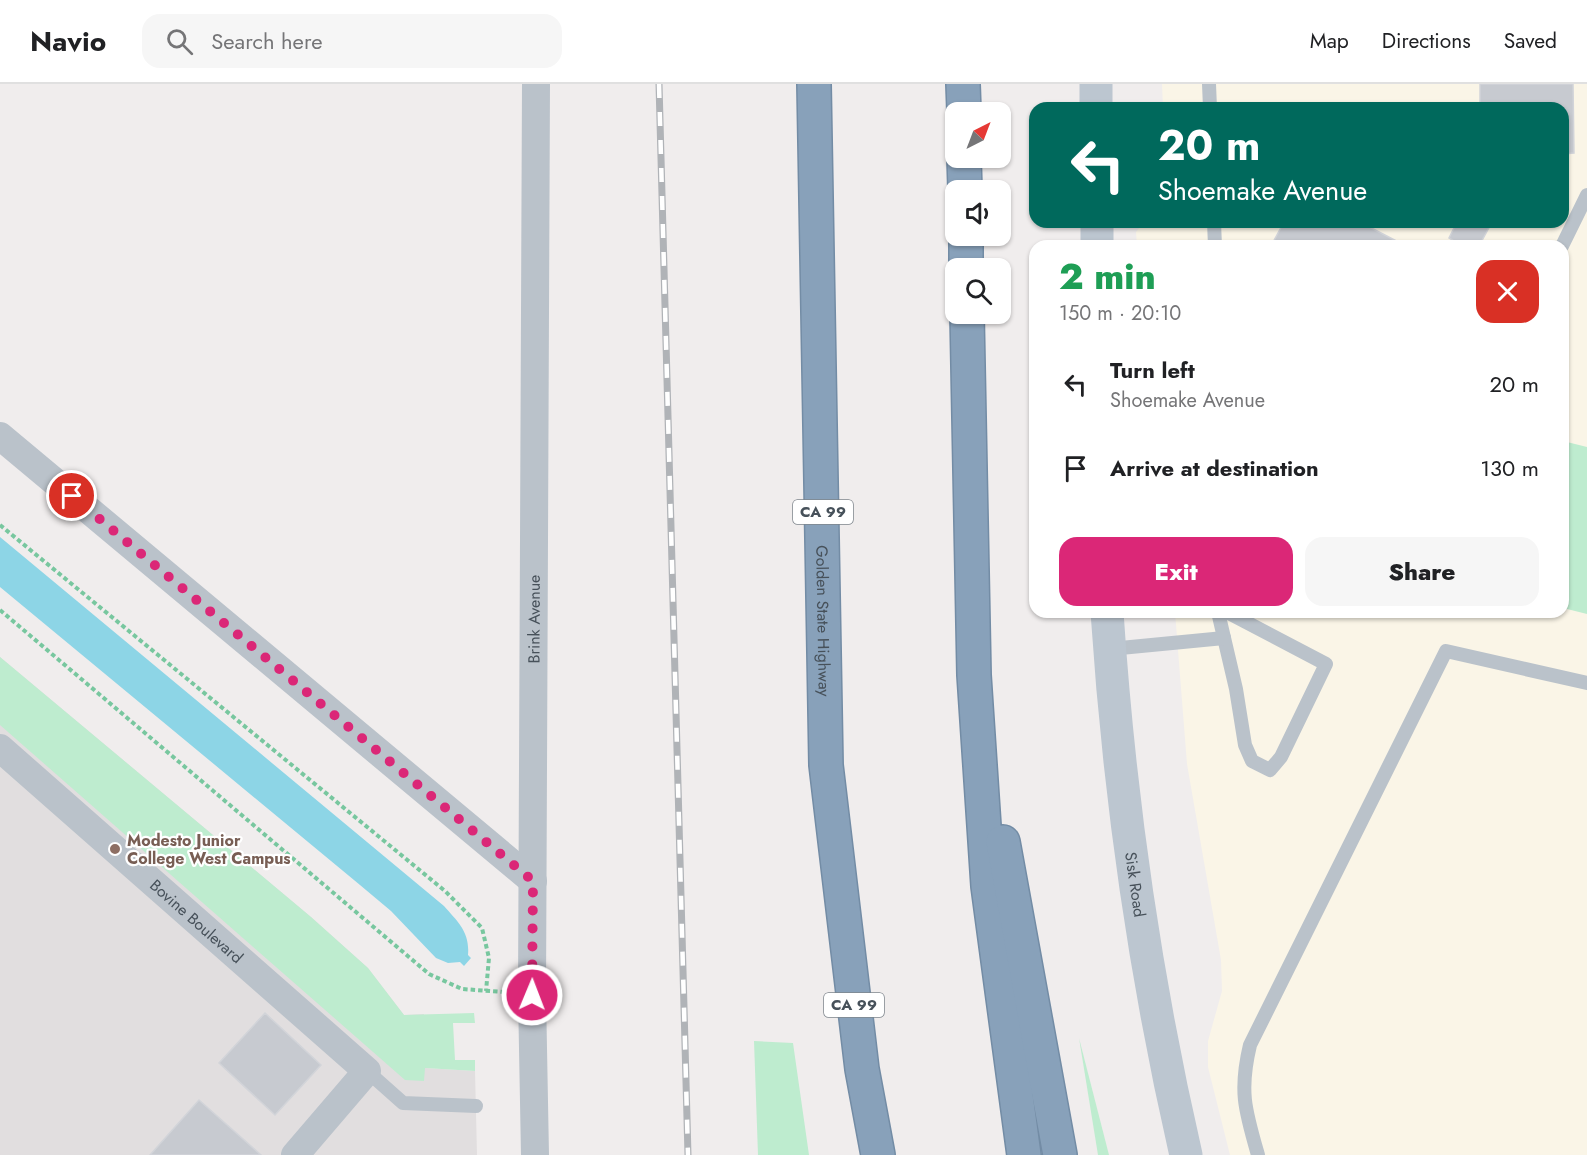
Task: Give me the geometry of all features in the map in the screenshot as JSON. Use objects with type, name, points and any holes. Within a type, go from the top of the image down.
[{"type":"highway","name":"Golden State Highway","points":[[814,84],[826,765],[862,1070],[878,1155]]},
{"type":"highway","points":[[963,84],[964,102]]},
{"type":"highway","points":[[967,324],[974,675],[988,886],[1024,1155]]},
{"type":"highway","points":[[974,675],[1060,1155]]},
{"type":"highway","points":[[862,1070],[864,1155]]},
{"type":"main road","points":[[1096,84],[1096,102]]},
{"type":"main road","name":"Sisk Road","points":[[1107,618],[1145,943],[1164,1059],[1186,1155]]},
{"type":"street","name":"Brink Avenue","points":[[535,1155],[532,995],[536,84]]},
{"type":"street","points":[[0,436],[533,881]]},
{"type":"street","name":"Bovine Boulevard","points":[[0,748],[367,1071]]},
{"type":"street","points":[[295,1155],[367,1071]]},
{"type":"lane","points":[[1209,84],[1210,102]]},
{"type":"lane","points":[[1565,240],[1587,195]]},
{"type":"lane","points":[[1219,618],[1245,745],[1252,761],[1270,770],[1281,757],[1326,664],[1238,618]]},
{"type":"lane","points":[[1110,649],[1224,638]]},
{"type":"lane","points":[[1258,1155],[1244,1104],[1243,1073],[1250,1045],[1446,651],[1587,683]]},
{"type":"lane","points":[[367,1071],[403,1103],[476,1106]]},
{"type":"path","points":[[0,525],[445,891],[482,928],[489,958],[486,991]]},
{"type":"path","points":[[0,610],[429,974],[462,988],[532,995]]},
{"type":"shaded area","points":[[1162,84],[1587,84],[1587,1155],[1230,1155],[1208,1067],[1208,1041],[1222,991],[1221,960],[1187,764],[1175,618],[1569,618],[1569,240],[1137,240],[1136,232],[1139,228],[1569,228],[1569,102],[1163,102]]},
{"type":"shaded area","name":"Modesto Junior College West Campus","points":[[0,657],[311,917],[368,968],[404,1015],[424,1014],[425,1068],[475,1071],[477,1155],[0,1155]]},
{"type":"green space","points":[[1569,442],[1587,447],[1587,614],[1569,610]]},
{"type":"green space","points":[[0,657],[311,917],[368,968],[404,1015],[474,1013],[475,1023],[453,1023],[455,1060],[475,1060],[475,1071],[425,1068],[424,1081],[405,1080],[0,725]]},
{"type":"green space","points":[[1079,1038],[1109,1155],[1098,1155]]},
{"type":"green space","points":[[754,1041],[793,1043],[809,1155],[758,1155]]},
{"type":"water","points":[[0,537],[444,906],[458,922],[467,940],[468,955],[471,958],[464,966],[460,962],[448,963],[436,958],[391,911],[0,587]]},
{"type":"building","points":[[1480,84],[1573,84],[1574,153],[1569,153],[1569,102],[1480,102]]},
{"type":"building","points":[[1281,228],[1372,228],[1394,240],[1274,240]]},
{"type":"building","points":[[1454,228],[1489,228],[1482,240],[1452,240],[1449,238]]},
{"type":"building","points":[[265,1013],[321,1065],[275,1115],[219,1063]]},
{"type":"building","points":[[199,1100],[261,1155],[150,1155]]},
{"type":"railway","points":[[659,84],[688,1155]]},
{"type":"place","name":"Modesto Junior College West Campus","points":[[115,849]]},
{"type":"route","points":[[72,496],[533,881],[532,995]]}]
